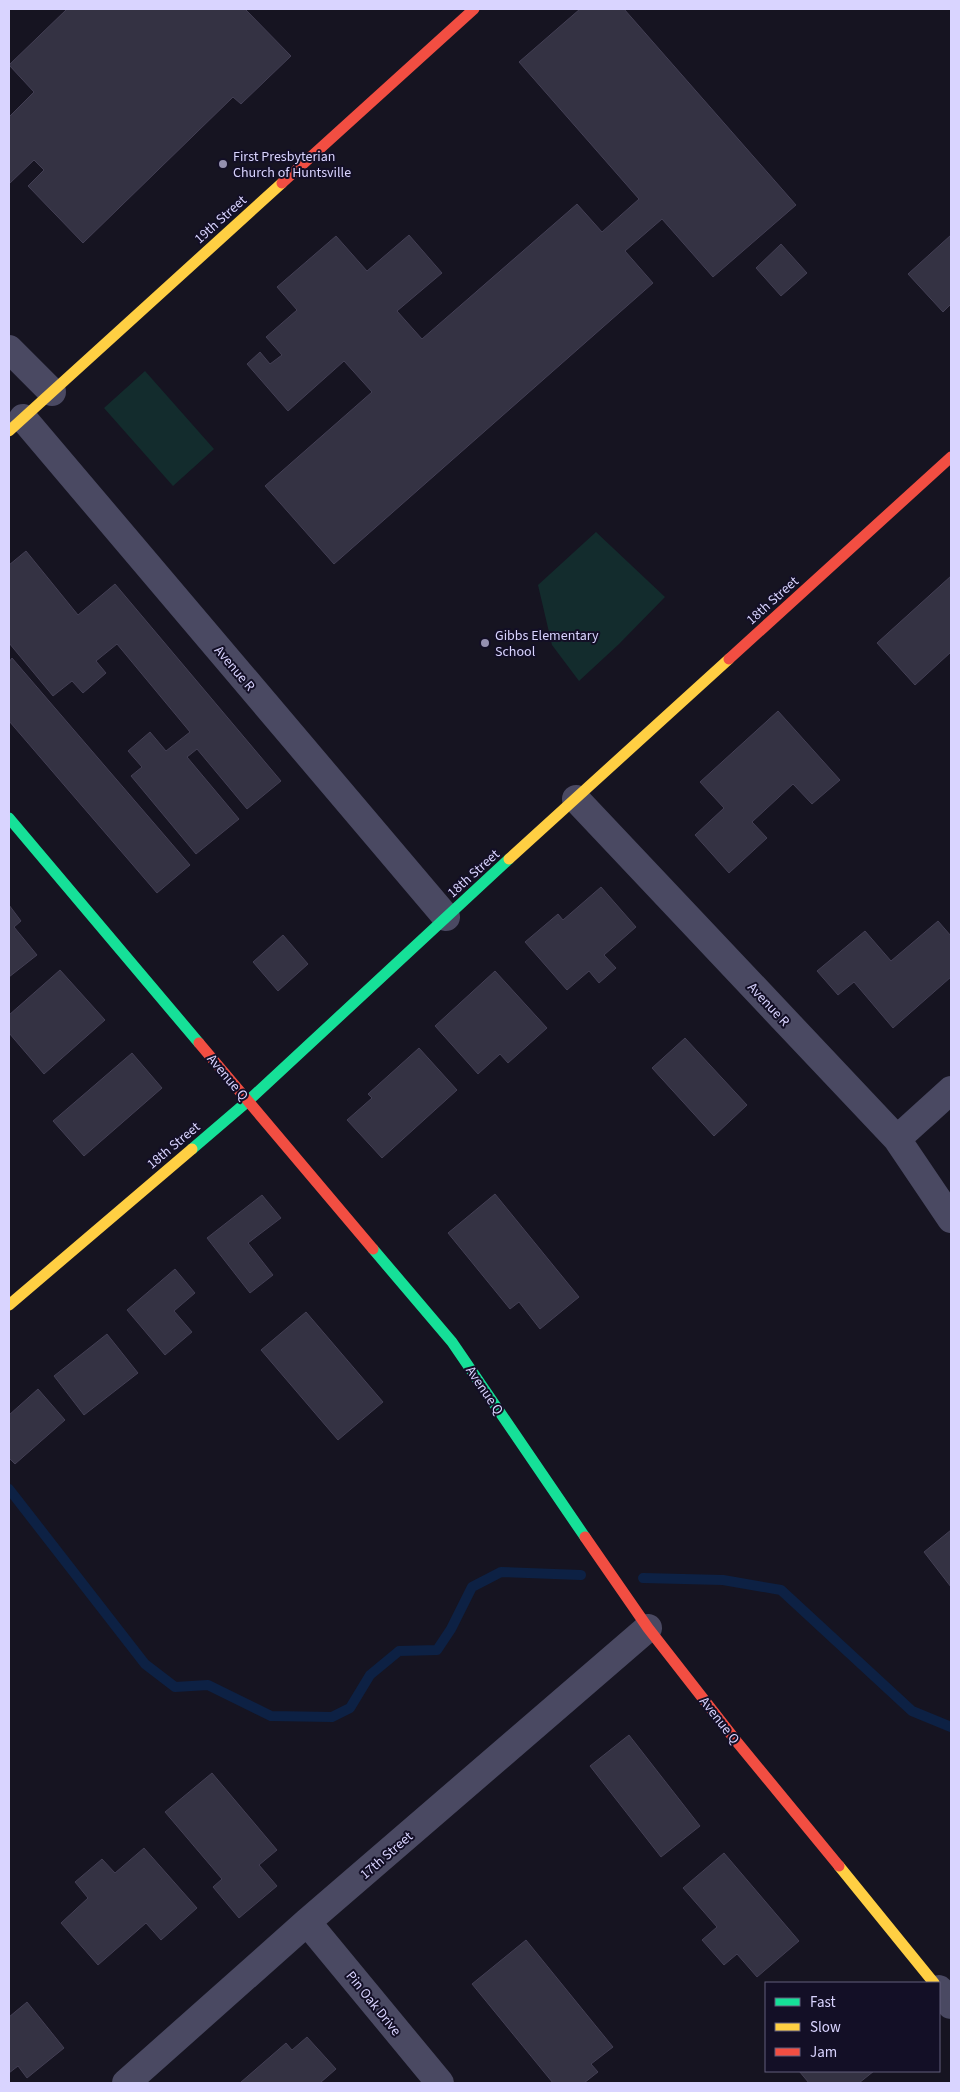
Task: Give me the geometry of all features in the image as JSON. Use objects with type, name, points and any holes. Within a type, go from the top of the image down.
[{"type":"street","name":"19th Street","points":[[16,425],[474,9]]},
{"type":"street","points":[[9,349],[52,392]]},
{"type":"street","name":"Avenue R","points":[[16,425],[446,917]]},
{"type":"street","name":"18th Street","points":[[9,1305],[248,1101],[446,917],[951,457]]},
{"type":"street","name":"Avenue R","points":[[576,799],[897,1139],[951,1219]]},
{"type":"street","name":"Avenue Q","points":[[9,818],[452,1342],[648,1628],[743,1749],[933,1982]]},
{"type":"street","points":[[897,1139],[951,1090]]},
{"type":"street","name":"17th Street","points":[[126,2083],[308,1922],[648,1628]]},
{"type":"street","name":"Pin Oak Drive","points":[[308,1922],[440,2083]]},
{"type":"street","points":[[940,1990],[951,2005]]},
{"type":"green space","points":[[145,371],[214,449],[173,486],[104,408]]},
{"type":"green space","points":[[596,532],[665,597],[579,681],[552,645],[538,585]]},
{"type":"building","points":[[67,9],[245,9],[291,56],[241,104],[233,97],[83,243],[28,186],[44,170],[34,160],[9,184],[9,117],[34,92],[9,65]]},
{"type":"building","points":[[580,9],[624,9],[796,205],[713,277],[662,219],[625,251],[653,283],[334,564],[265,486],[372,392],[344,361],[288,411],[247,364],[260,352],[270,364],[282,355],[266,337],[297,310],[277,287],[336,236],[367,271],[409,235],[442,273],[397,311],[422,339],[577,204],[602,232],[639,199],[519,62]]},
{"type":"building","points":[[951,235],[951,304],[943,312],[908,274]]},
{"type":"building","points":[[781,244],[807,273],[781,296],[756,268]]},
{"type":"building","points":[[26,551],[78,615],[115,584],[281,781],[247,809],[197,749],[187,757],[239,819],[196,854],[131,776],[142,767],[128,751],[150,732],[166,751],[190,732],[117,644],[96,661],[106,673],[83,693],[72,681],[53,696],[9,643],[9,565]]},
{"type":"building","points":[[951,576],[951,652],[915,685],[877,643]]},
{"type":"building","points":[[12,658],[190,865],[157,893],[9,721],[9,662]]},
{"type":"building","points":[[778,711],[840,780],[812,804],[793,784],[752,822],[767,838],[729,873],[695,835],[724,808],[700,782]]},
{"type":"building","points":[[601,887],[636,927],[604,955],[616,968],[599,983],[589,971],[567,990],[525,942],[558,914],[563,920]]},
{"type":"building","points":[[9,905],[21,921],[14,927],[37,955],[9,977]]},
{"type":"building","points":[[938,921],[951,936],[951,977],[893,1028],[854,982],[838,995],[817,971],[865,931],[891,961]]},
{"type":"building","points":[[283,935],[308,964],[278,991],[253,962]]},
{"type":"building","points":[[60,970],[105,1020],[44,1074],[9,1033],[9,1015]]},
{"type":"building","points":[[495,971],[547,1028],[508,1063],[500,1054],[478,1074],[435,1026]]},
{"type":"building","points":[[685,1038],[747,1105],[714,1136],[652,1068]]},
{"type":"building","points":[[419,1048],[457,1090],[382,1158],[347,1120],[372,1098],[368,1094]]},
{"type":"building","points":[[132,1053],[162,1088],[84,1156],[53,1121]]},
{"type":"building","points":[[495,1194],[579,1297],[540,1329],[519,1302],[510,1309],[448,1233]]},
{"type":"building","points":[[262,1195],[281,1218],[248,1243],[273,1275],[250,1293],[207,1238]]},
{"type":"building","points":[[175,1269],[195,1293],[174,1311],[192,1332],[165,1355],[127,1310]]},
{"type":"building","points":[[306,1312],[383,1402],[338,1440],[261,1350]]},
{"type":"building","points":[[107,1334],[138,1373],[84,1415],[54,1376]]},
{"type":"building","points":[[38,1389],[65,1420],[15,1464],[9,1458],[9,1415]]},
{"type":"building","points":[[951,1530],[951,1587],[924,1552]]},
{"type":"building","points":[[629,1735],[700,1826],[661,1857],[590,1766]]},
{"type":"building","points":[[212,1773],[277,1850],[259,1865],[277,1886],[239,1918],[213,1887],[222,1879],[165,1812]]},
{"type":"building","points":[[144,1848],[197,1908],[161,1940],[146,1923],[98,1965],[61,1923],[88,1898],[75,1882],[102,1859],[115,1873]]},
{"type":"building","points":[[724,1853],[799,1941],[757,1977],[737,1954],[724,1965],[702,1940],[717,1927],[683,1888]]},
{"type":"building","points":[[526,1940],[613,2047],[591,2064],[598,2072],[584,2083],[553,2083],[472,1984]]},
{"type":"building","points":[[27,2002],[64,2048],[27,2078],[18,2066],[9,2073],[9,2017]]},
{"type":"building","points":[[307,2037],[336,2069],[320,2083],[240,2083],[286,2043],[292,2050]]},
{"type":"building","points":[[800,2072],[873,2072],[859,2083],[809,2083]]},
{"type":"waterway","points":[[9,1489],[145,1664],[175,1687],[208,1685],[271,1716],[332,1717],[350,1708],[370,1675],[399,1651],[437,1650],[451,1629],[472,1587],[501,1572],[581,1575]]},
{"type":"waterway","points":[[643,1578],[723,1580],[781,1590],[912,1711],[951,1727]]},
{"type":"traffic: fast","points":[[9,818],[199,1043]]},
{"type":"traffic: fast","points":[[192,1149],[248,1101],[509,859]]},
{"type":"traffic: fast","points":[[373,1249],[452,1342],[585,1537]]},
{"type":"traffic: slow","points":[[9,431],[282,183]]},
{"type":"traffic: slow","points":[[509,859],[729,659]]},
{"type":"traffic: slow","points":[[9,1305],[192,1149]]},
{"type":"traffic: slow","points":[[839,1866],[933,1982]]},
{"type":"traffic: jam","points":[[282,183],[474,9]]},
{"type":"traffic: jam","points":[[729,659],[951,457]]},
{"type":"traffic: jam","points":[[199,1043],[373,1249]]},
{"type":"traffic: jam","points":[[585,1537],[648,1628],[737,1742],[839,1866]]},
{"type":"place","name":"First Presbyterian Church of Huntsville","points":[[223,164]]},
{"type":"place","name":"Gibbs Elementary School","points":[[485,643]]}]
